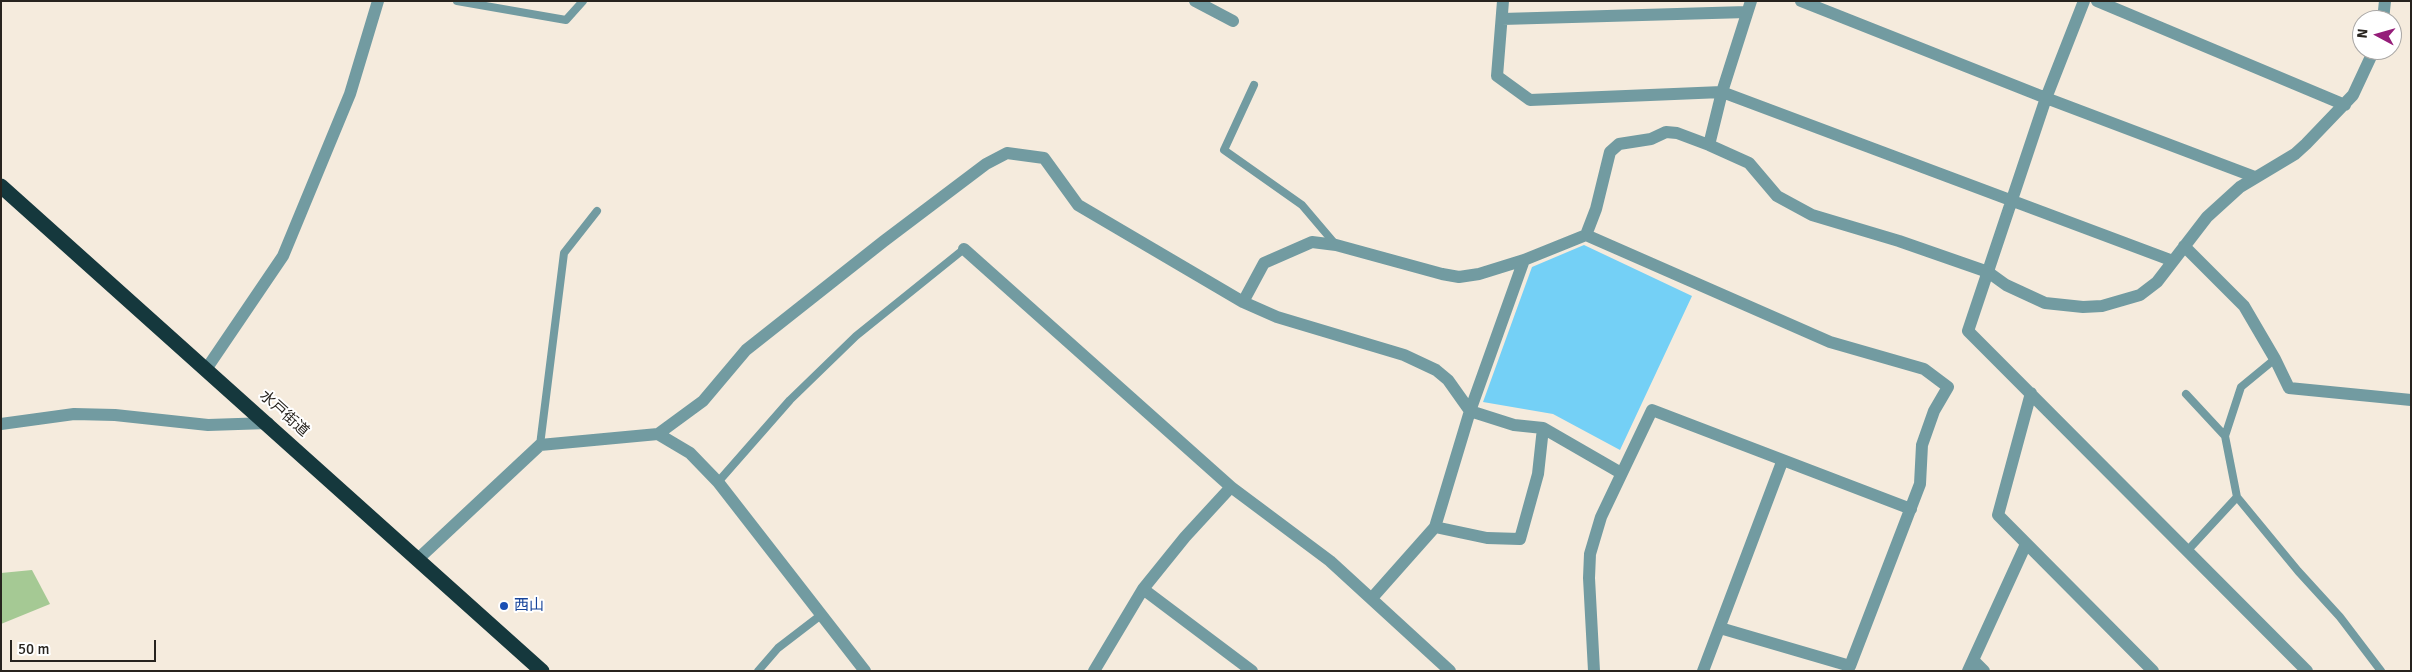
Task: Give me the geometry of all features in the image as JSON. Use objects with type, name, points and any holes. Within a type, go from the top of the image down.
[{"type":"highway","name":"水戸街道","points":[[1,186],[207,368],[542,671]]},
{"type":"street","points":[[207,368],[283,256],[350,94],[378,1]]},
{"type":"street","points":[[1195,1],[1233,21]]},
{"type":"street","points":[[1503,1],[1497,76],[1530,100],[1722,92],[2173,261]]},
{"type":"street","points":[[1801,1],[2046,98],[2255,177]]},
{"type":"street","points":[[2084,1],[2046,98],[1968,331],[2307,671]]},
{"type":"street","points":[[2097,1],[2345,105]]},
{"type":"street","points":[[1502,19],[1749,7],[1722,92],[1709,144]]},
{"type":"street","points":[[1586,235],[1596,209],[1610,152],[1619,144],[1651,139],[1666,132],[1677,133],[1709,144],[1749,164],[1777,196],[1812,215],[1899,241],[1988,272],[2006,285],[2046,303],[2083,307],[2102,306],[2140,295],[2157,282],[2207,217],[2255,177],[2295,154],[2345,105],[2353,95],[2369,60]]},
{"type":"street","points":[[418,559],[540,445],[658,434],[703,401],[746,350],[884,241],[986,164],[1008,153],[1044,158],[1078,205],[1243,302],[1277,317],[1404,355],[1436,370],[1448,380],[1470,412],[1514,425],[1543,428],[1621,473]]},
{"type":"street","points":[[1243,302],[1264,263],[1312,242],[1336,245],[1459,277],[1479,274],[1524,260],[1586,235],[1830,342],[1924,369],[1948,387],[1934,411],[1922,445],[1920,484],[1850,666],[1720,628]]},
{"type":"street","points":[[2184,246],[2244,306],[2275,359],[2289,388],[2411,400]]},
{"type":"street","points":[[964,249],[1231,487],[1330,561],[1450,671]]},
{"type":"street","points":[[1372,598],[1434,527],[1470,412],[1524,260]]},
{"type":"street","points":[[2031,393],[1998,515],[2153,671]]},
{"type":"street","points":[[1594,671],[1589,578],[1590,554],[1601,517],[1652,410],[1782,462],[1911,509]]},
{"type":"street","points":[[1,424],[74,414],[115,416],[208,426],[268,423]]},
{"type":"street","points":[[1434,527],[1487,538],[1520,539],[1538,474],[1543,428]]},
{"type":"street","points":[[658,434],[690,454],[718,482],[865,671]]},
{"type":"street","points":[[1702,671],[1782,462]]},
{"type":"street","points":[[1094,671],[1143,589],[1185,537],[1231,487]]},
{"type":"street","points":[[1984,671],[1970,665],[2026,544]]},
{"type":"street","points":[[1143,589],[1252,671]]},
{"type":"lane","points":[[457,1],[566,20],[583,1]]},
{"type":"lane","points":[[1254,85],[1224,150],[1302,205],[1336,245]]},
{"type":"lane","points":[[540,445],[564,253],[597,211]]},
{"type":"lane","points":[[718,482],[790,400],[856,336],[964,249]]},
{"type":"lane","points":[[2275,359],[2241,387],[2225,436],[2237,497],[2274,538],[2298,571],[2340,617],[2381,671]]},
{"type":"lane","points":[[2186,394],[2225,436]]},
{"type":"lane","points":[[2188,550],[2237,497]]},
{"type":"lane","points":[[758,671],[778,648],[821,615]]},
{"type":"green space","points":[[32,570],[50,604],[1,624],[1,573]]},
{"type":"water","points":[[1584,245],[1692,296],[1620,450],[1553,414],[1483,402],[1532,267]]},
{"type":"place","name":"西山","points":[[504,606]]}]
